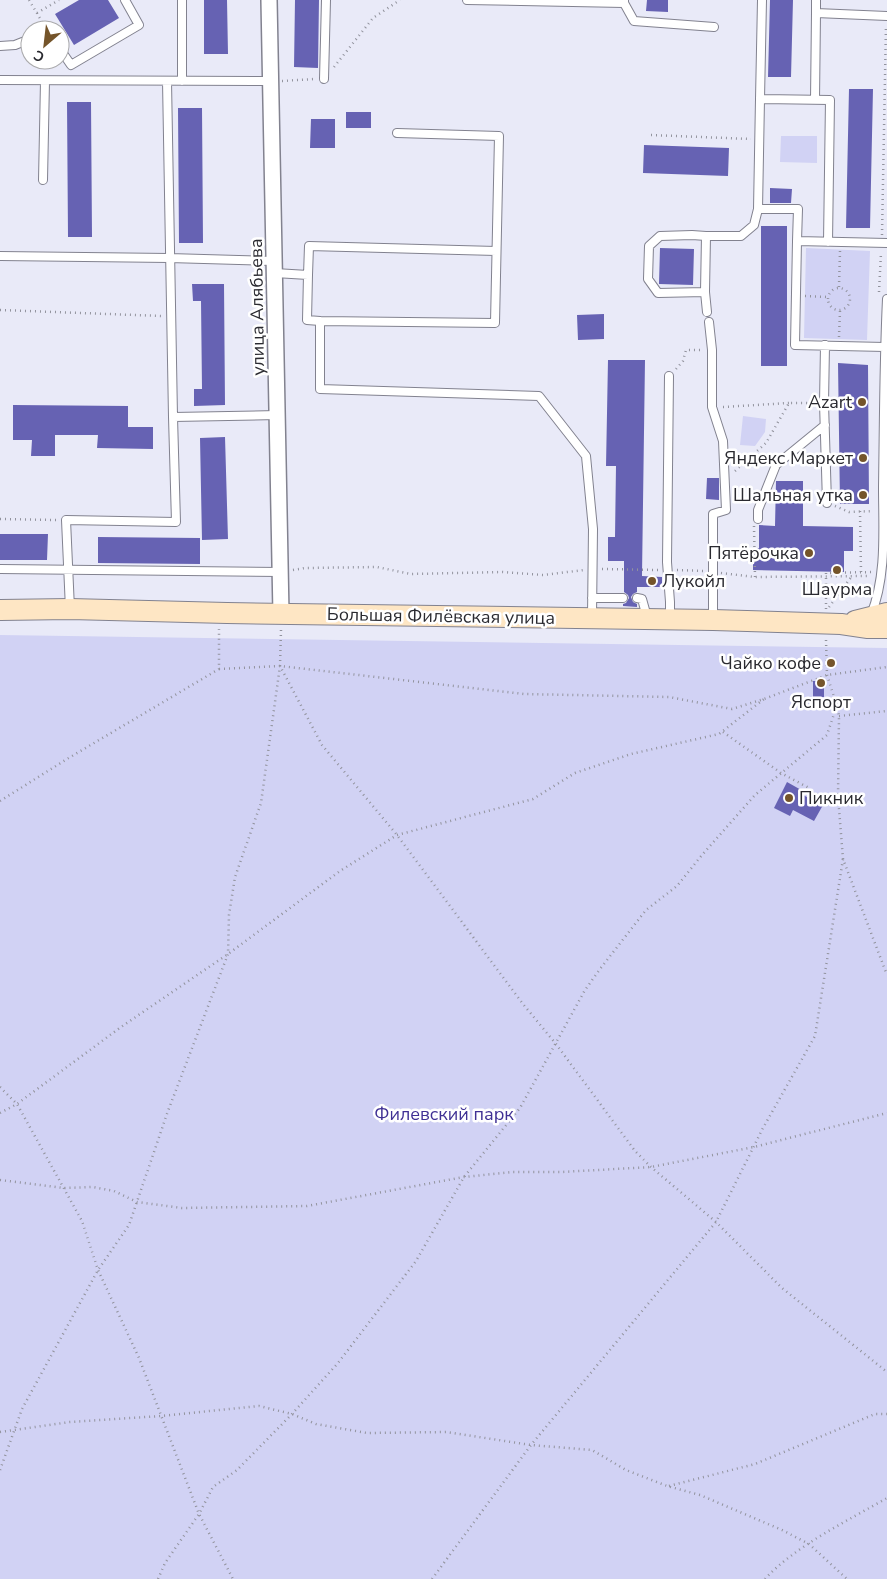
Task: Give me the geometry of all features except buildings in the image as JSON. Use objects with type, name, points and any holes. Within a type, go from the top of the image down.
[{"type":"main road","name":"Большая Филёвская улица","points":[[0,610],[70,609],[281,622],[592,618],[834,623],[882,622]]},
{"type":"street","name":"улица Алябьева","points":[[269,0],[281,622]]},
{"type":"lane","points":[[70,64],[71,65],[139,25],[125,0]]},
{"type":"lane","points":[[182,0],[182,81]]},
{"type":"lane","points":[[324,79],[326,0]]},
{"type":"lane","points":[[467,0],[624,1],[634,22],[714,27]]},
{"type":"lane","points":[[705,292],[658,293],[648,279],[649,246],[660,236],[741,236],[754,225],[758,209],[762,0]]},
{"type":"lane","points":[[815,100],[816,0]]},
{"type":"lane","points":[[816,14],[886,16]]},
{"type":"lane","points":[[0,46],[20,43]]},
{"type":"lane","points":[[0,80],[271,81]]},
{"type":"lane","points":[[43,180],[45,81]]},
{"type":"lane","points":[[70,609],[66,520],[176,522],[169,258],[167,81]]},
{"type":"lane","points":[[760,99],[830,100],[828,242]]},
{"type":"lane","points":[[397,133],[499,136],[495,323],[307,320],[309,246],[496,251]]},
{"type":"lane","points":[[758,209],[798,210],[796,345],[885,347]]},
{"type":"lane","points":[[706,236],[705,292],[707,312]]},
{"type":"lane","points":[[797,241],[887,243]]},
{"type":"lane","points":[[0,256],[169,258],[274,267],[308,275]]},
{"type":"lane","points":[[882,622],[875,605],[882,568],[887,299]]},
{"type":"lane","points":[[320,321],[320,389],[539,396],[586,456],[593,529],[592,618]]},
{"type":"lane","points":[[708,322],[712,350],[712,407],[723,441],[726,510],[713,514],[713,620]]},
{"type":"lane","points":[[826,345],[824,403],[827,503]]},
{"type":"lane","points":[[669,376],[668,570],[670,619]]},
{"type":"lane","points":[[173,417],[278,415]]},
{"type":"lane","points":[[758,519],[758,510],[776,466],[825,425]]},
{"type":"lane","points":[[882,568],[887,581]]},
{"type":"lane","points":[[0,569],[281,572]]},
{"type":"lane","points":[[592,598],[623,598]]},
{"type":"lane","points":[[637,598],[642,599],[647,619]]},
{"type":"path","points":[[29,0],[42,20]]},
{"type":"path","points":[[37,13],[59,0]]},
{"type":"path","points":[[271,81],[324,79],[373,18],[400,0]]},
{"type":"path","points":[[886,16],[882,228],[887,228]]},
{"type":"path","points":[[651,135],[760,139]]},
{"type":"path","points":[[839,287],[841,242]]},
{"type":"path","points":[[839,287],[850,293],[850,305],[846,309],[833,309],[829,304],[828,297],[830,292],[834,288],[839,287]]},
{"type":"path","points":[[796,295],[828,297]]},
{"type":"path","points":[[0,310],[171,316]]},
{"type":"path","points":[[839,346],[840,310]]},
{"type":"path","points":[[669,376],[683,361],[686,350],[712,350]]},
{"type":"path","points":[[725,480],[766,443],[788,403]]},
{"type":"path","points":[[712,407],[824,403]]},
{"type":"path","points":[[827,503],[849,512],[883,510]]},
{"type":"path","points":[[860,511],[861,574]]},
{"type":"path","points":[[0,519],[66,520]]},
{"type":"path","points":[[755,577],[754,523],[758,519]]},
{"type":"path","points":[[281,572],[305,568],[377,567],[411,574],[503,572],[543,575],[594,569],[712,571],[755,577],[826,577]]},
{"type":"path","points":[[852,576],[826,612],[826,572],[861,574],[882,568]]},
{"type":"path","points":[[0,1470],[22,1409],[98,1270],[129,1225],[168,1112],[228,954],[229,915],[235,877],[261,804],[280,666],[281,622]]},
{"type":"path","points":[[432,1579],[531,1446],[716,1222],[754,1146],[815,1036],[843,859],[838,796],[838,716],[827,676],[834,623]]},
{"type":"path","points":[[219,631],[219,669]]},
{"type":"path","points":[[280,666],[322,745],[397,835],[635,1151],[651,1168],[716,1222],[782,1288],[887,1372]]},
{"type":"path","points":[[0,801],[219,669],[280,666],[524,694],[669,697],[732,709],[827,676],[887,667]]},
{"type":"path","points":[[0,1113],[17,1104],[121,1027],[228,954],[340,871],[397,835],[533,799],[575,773],[631,754],[719,734],[764,699]]},
{"type":"path","points":[[158,1579],[166,1563],[199,1514],[213,1487],[237,1470],[292,1414],[338,1363],[416,1261],[464,1177],[520,1108],[585,990],[646,910],[677,886],[755,795],[827,735],[834,714],[835,700]]},
{"type":"path","points":[[838,716],[887,711]]},
{"type":"path","points":[[723,732],[781,774],[808,788],[816,796],[825,801],[830,796],[838,796]]},
{"type":"path","points":[[843,859],[887,975]]},
{"type":"path","points":[[0,1087],[17,1104],[82,1221],[98,1270],[139,1358],[199,1514],[232,1579]]},
{"type":"path","points":[[0,1180],[64,1188],[93,1187],[114,1191],[137,1202],[182,1208],[307,1206],[464,1177],[512,1172],[651,1168],[754,1146],[887,1113]]},
{"type":"path","points":[[0,1432],[70,1422],[161,1416],[259,1406],[292,1414],[316,1424],[367,1433],[446,1432],[531,1446],[592,1450],[626,1470],[667,1486],[700,1495],[782,1530],[809,1544],[847,1579]]},
{"type":"path","points":[[667,1486],[755,1464],[875,1414],[887,1414]]},
{"type":"path","points":[[765,1579],[776,1566],[809,1544],[887,1498]]},
{"type":"green space","points":[[781,136],[817,136],[817,163],[780,162]]},
{"type":"green space","points":[[806,248],[870,251],[867,340],[804,338]]},
{"type":"green space","points":[[743,416],[766,419],[765,432],[755,446],[740,445]]},
{"type":"green space","name":"Филевский парк","points":[[0,635],[887,648],[887,1579],[0,1579]]},
{"type":"place","name":"Azart","points":[[862,402]]},
{"type":"place","name":"Яндекс Маркет","points":[[863,458]]},
{"type":"place","name":"Шальная утка","points":[[863,495]]},
{"type":"place","name":"Пятёрочка","points":[[809,553]]},
{"type":"place","name":"Шаурма","points":[[837,570]]},
{"type":"place","name":"Лукойл","points":[[652,581]]},
{"type":"place","name":"Чайко кофе","points":[[831,663]]},
{"type":"place","name":"Яспорт","points":[[821,683]]},
{"type":"place","name":"Пикник","points":[[789,798]]}]
